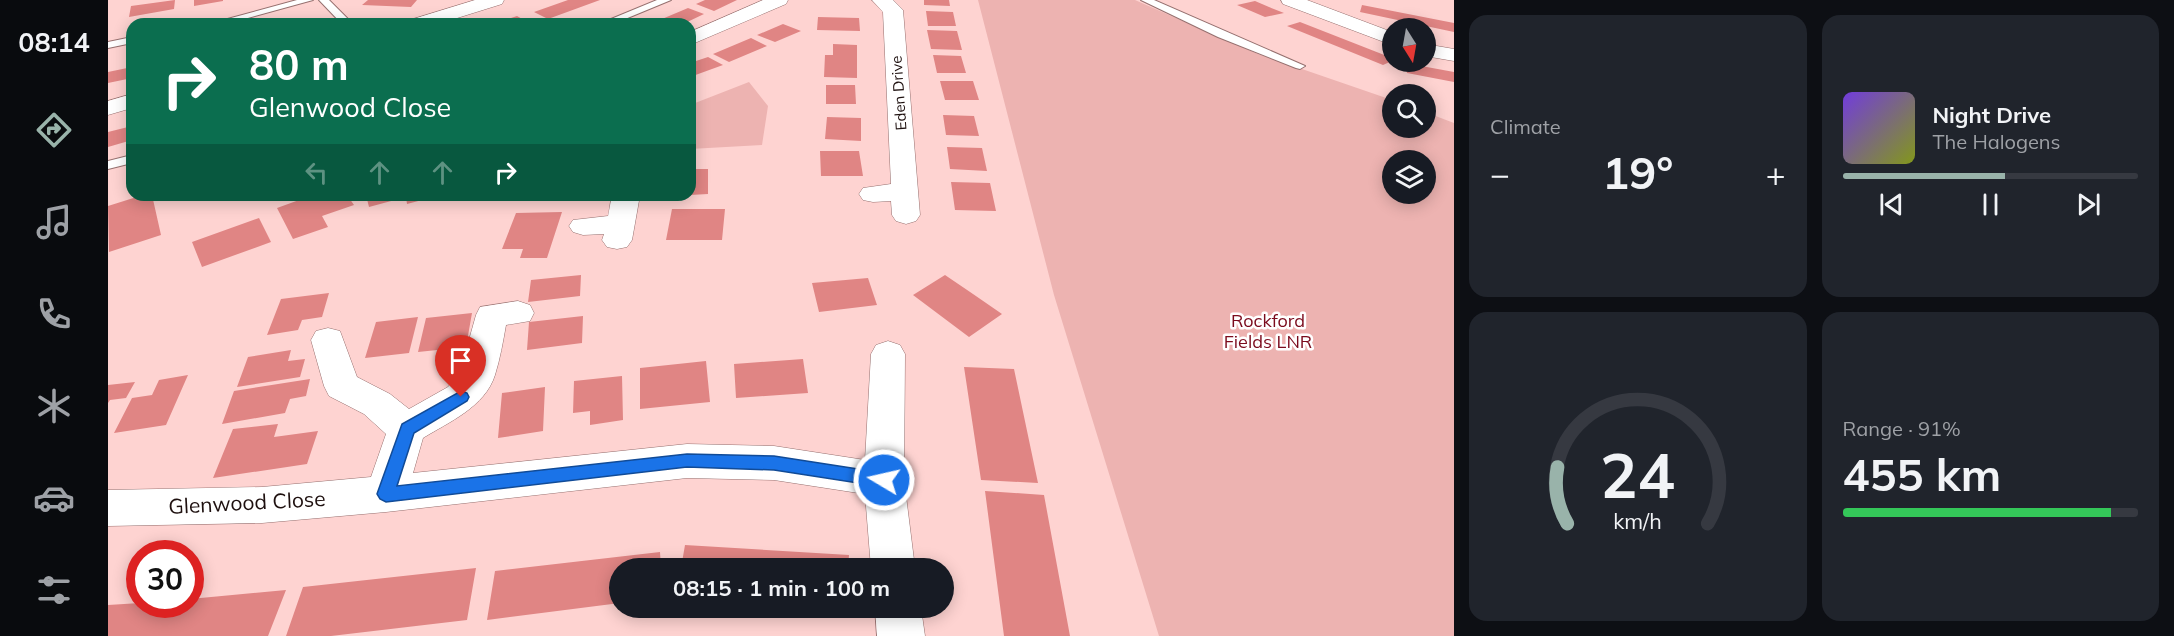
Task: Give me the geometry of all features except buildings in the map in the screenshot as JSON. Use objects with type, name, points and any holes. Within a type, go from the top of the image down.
[{"type":"street","points":[[436,18],[495,0]]},
{"type":"street","points":[[696,36],[779,0]]},
{"type":"street","name":"Eden Drive","points":[[873,194],[906,203],[893,10],[881,0]]},
{"type":"street","points":[[1290,0],[1382,35]]},
{"type":"street","points":[[1436,52],[1454,54]]},
{"type":"street","points":[[108,108],[126,103]]},
{"type":"street","points":[[583,226],[619,232],[625,201]]},
{"type":"street","points":[[386,494],[407,429],[461,397],[477,377],[492,315],[518,313]]},
{"type":"street","points":[[328,340],[342,386],[377,404],[407,429]]},
{"type":"street","points":[[888,354],[884,480],[892,558]]},
{"type":"street","name":"Glenwood Close","points":[[108,508],[262,505],[386,494],[687,460],[774,463],[884,480]]},
{"type":"street","points":[[899,618],[901,636]]},
{"type":"lane","points":[[238,18],[308,0]]},
{"type":"lane","points":[[324,0],[342,18]]},
{"type":"lane","points":[[620,18],[666,0]]},
{"type":"lane","points":[[1146,0],[1222,35],[1300,66]]},
{"type":"lane","points":[[108,45],[126,41]]},
{"type":"lane","points":[[108,165],[126,160]]},
{"type":"green space","name":"Rockford Fields LNR","points":[[978,0],[1135,0],[1258,54],[1382,97],[1382,138],[1436,138],[1436,116],[1454,123],[1454,636],[1159,636],[1054,295]]},
{"type":"green space","points":[[749,82],[768,106],[762,145],[696,149],[696,103]]},
{"type":"route","points":[[461,397],[407,429],[386,494],[687,460],[774,463],[884,480]]}]
